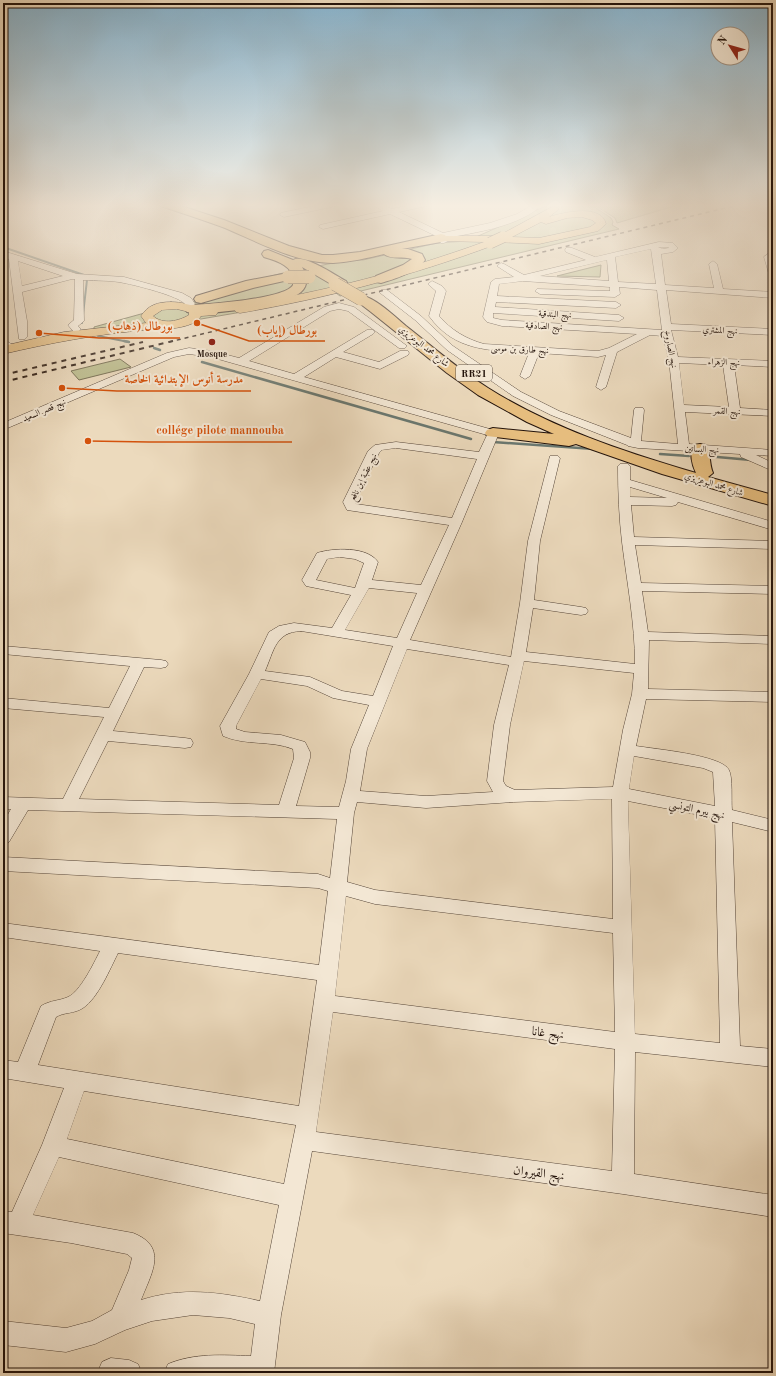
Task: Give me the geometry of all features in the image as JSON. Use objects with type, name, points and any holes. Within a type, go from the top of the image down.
[{"type":"highway","points":[[191,308],[229,306],[280,297],[295,290],[299,285],[299,272],[295,268]]},
{"type":"highway","points":[[315,268],[345,279],[373,296]]},
{"type":"highway","points":[[345,279],[347,268]]},
{"type":"highway","points":[[381,279],[406,268]]},
{"type":"highway","points":[[191,308],[196,301],[205,297],[251,284],[288,277],[345,279],[373,296]]},
{"type":"highway","name":"شارع محمد البوعزيزي","points":[[373,296],[376,309],[477,387],[500,402],[557,430],[587,442],[656,466],[773,501]]},
{"type":"highway","name":"شارع محمد البوعزيزي","points":[[373,296],[510,398],[558,423],[606,442],[656,459],[773,493]]},
{"type":"highway","points":[[500,402],[552,433],[549,437],[538,438]]},
{"type":"highway","points":[[558,423],[604,438],[635,444]]},
{"type":"highway","points":[[493,433],[587,442]]},
{"type":"highway","points":[[692,449],[704,473]]},
{"type":"main road","points":[[6,345],[133,316],[158,308],[191,308],[224,311],[266,305],[343,289],[417,268]]},
{"type":"main road","points":[[6,345],[92,332],[172,324],[274,308],[372,286],[434,268]]},
{"type":"main road","points":[[158,308],[147,314],[147,318],[152,322],[172,324],[195,316],[191,308]]},
{"type":"main road","points":[[6,345],[22,337],[53,334]]},
{"type":"street","points":[[10,268],[18,290],[22,321],[22,337]]},
{"type":"street","points":[[48,268],[78,277],[124,280],[179,295],[188,300],[191,308]]},
{"type":"street","points":[[505,268],[523,278],[773,295]]},
{"type":"street","points":[[490,310],[495,289],[495,282],[523,278],[562,268]]},
{"type":"street","points":[[612,268],[616,305],[623,331]]},
{"type":"street","name":"نهج الصاروخ","points":[[658,268],[666,330],[674,360],[680,408],[692,449]]},
{"type":"street","points":[[713,268],[719,292]]},
{"type":"street","points":[[18,290],[78,277]]},
{"type":"street","points":[[76,329],[73,325],[79,321],[78,277]]},
{"type":"street","name":"نهج طارق بن موسى","points":[[432,284],[441,291],[434,316],[456,338],[469,344],[484,347],[598,354],[613,350],[648,332]]},
{"type":"street","points":[[495,289],[510,289]]},
{"type":"street","points":[[532,290],[615,294]]},
{"type":"street","points":[[158,308],[179,295]]},
{"type":"street","name":"نهج البساتين","points":[[373,296],[418,318],[450,348],[517,394],[555,413],[635,444],[737,452],[773,453]]},
{"type":"street","points":[[493,299],[616,305]]},
{"type":"street","points":[[240,362],[327,309],[339,306],[353,310],[403,350],[380,366],[335,353]]},
{"type":"street","name":"نهج الصادقية","points":[[490,310],[488,317],[494,322],[623,331],[648,332],[666,330]]},
{"type":"street","name":"نهج البندقية","points":[[490,310],[619,318]]},
{"type":"street","name":"نهج المشتري","points":[[666,330],[773,332]]},
{"type":"street","points":[[294,378],[370,332]]},
{"type":"street","points":[[525,376],[535,350]]},
{"type":"street","points":[[601,387],[613,350]]},
{"type":"street","name":"نهج قصر السعيد","points":[[3,427],[150,364],[172,360],[226,358],[493,433]]},
{"type":"street","name":"نهج الزهراء","points":[[674,360],[773,364]]},
{"type":"street","points":[[728,362],[735,411]]},
{"type":"street","name":"نهج القمر","points":[[680,408],[773,413]]},
{"type":"street","points":[[635,444],[639,410]]},
{"type":"street","points":[[177,1373],[194,1368],[214,1367],[261,1371],[269,1316],[308,1117],[328,974],[346,813],[351,796],[359,749],[402,643],[456,522],[493,433]]},
{"type":"street","name":"نهج عقبة إبن نافع","points":[[456,522],[351,507],[350,502],[374,451],[379,447],[396,445],[484,456]]},
{"type":"street","points":[[737,452],[773,467]]},
{"type":"street","points":[[513,796],[500,790],[495,781],[502,725],[517,659],[527,603],[534,541],[554,458]]},
{"type":"street","points":[[623,1183],[625,1042],[620,793],[631,730],[640,694],[642,669],[642,636],[636,587],[628,541],[624,501],[624,474],[693,503],[773,526]]},
{"type":"street","points":[[624,501],[693,503]]},
{"type":"street","points":[[628,541],[773,545]]},
{"type":"street","points":[[636,587],[773,590]]},
{"type":"street","points":[[336,633],[362,588],[425,590]]},
{"type":"street","points":[[527,603],[581,611]]},
{"type":"street","points":[[286,811],[302,758],[302,752],[299,746],[282,740],[244,737],[233,734],[229,732],[228,726],[230,719],[256,674],[274,634],[280,630],[288,627],[301,627],[517,659],[642,669]]},
{"type":"street","points":[[642,636],[773,640]]},
{"type":"street","points":[[3,650],[161,664]]},
{"type":"street","points":[[68,804],[139,663]]},
{"type":"street","points":[[256,674],[310,682],[338,695],[377,702]]},
{"type":"street","points":[[640,694],[773,697]]},
{"type":"street","points":[[5,707],[114,713]]},
{"type":"street","points":[[103,735],[185,743]]},
{"type":"street","points":[[628,750],[706,763],[719,768],[722,772],[730,1052]]},
{"type":"street","name":"نهج بيرم التونسي","points":[[351,796],[426,802],[513,796],[620,793],[773,826]]},
{"type":"street","points":[[3,803],[346,813]]},
{"type":"street","points":[[3,838],[23,803]]},
{"type":"street","points":[[3,864],[318,881],[375,897],[622,927]]},
{"type":"street","points":[[3,930],[328,974]]},
{"type":"street","points":[[25,1072],[48,1012],[61,1006],[69,1006],[81,999],[113,945]]},
{"type":"street","name":"نهج غانا","points":[[324,1003],[625,1042],[730,1052],[773,1058]]},
{"type":"street","points":[[3,1069],[308,1117]]},
{"type":"street","points":[[77,1081],[53,1146],[10,1223],[71,1232],[133,1244],[140,1250],[144,1257],[141,1270],[121,1319]]},
{"type":"street","name":"نهج القيروان","points":[[304,1140],[623,1183],[773,1206]]},
{"type":"street","points":[[53,1146],[293,1197]]},
{"type":"street","points":[[3,1333],[66,1340],[95,1332],[121,1319],[152,1309],[193,1303],[229,1306],[269,1316]]},
{"type":"green space","points":[[307,268],[456,268],[340,296],[336,293],[265,308],[201,319],[94,329],[94,327],[159,309],[192,302],[244,283]]},
{"type":"green space","points":[[588,268],[601,268],[600,277],[557,276]]},
{"type":"green space","points":[[120,359],[131,367],[79,380],[71,371]]},
{"type":"waterway","points":[[64,268],[84,275],[87,280],[82,323]]},
{"type":"waterway","points":[[98,336],[129,342],[124,341]]},
{"type":"waterway","points":[[154,348],[160,350]]},
{"type":"waterway","points":[[202,362],[471,439]]},
{"type":"waterway","points":[[493,442],[594,449]]},
{"type":"waterway","points":[[660,454],[689,456]]},
{"type":"waterway","points":[[706,456],[751,460]]},
{"type":"waterway","points":[[765,461],[773,462]]},
{"type":"railway","points":[[169,342],[475,268]]},
{"type":"railway","points":[[3,382],[173,341]]},
{"type":"railway","points":[[3,375],[143,342]]},
{"type":"place","name":"بورطال (إياب)","points":[[197,323]]},
{"type":"place","name":"بورطال (ذهاب)","points":[[39,333]]},
{"type":"place","name":"Mosque","points":[[212,342]]},
{"type":"place","name":"مدرسة أنوس الإبتدائية الخاصة","points":[[62,388]]},
{"type":"place","name":"collége pilote mannouba","points":[[88,441]]}]
